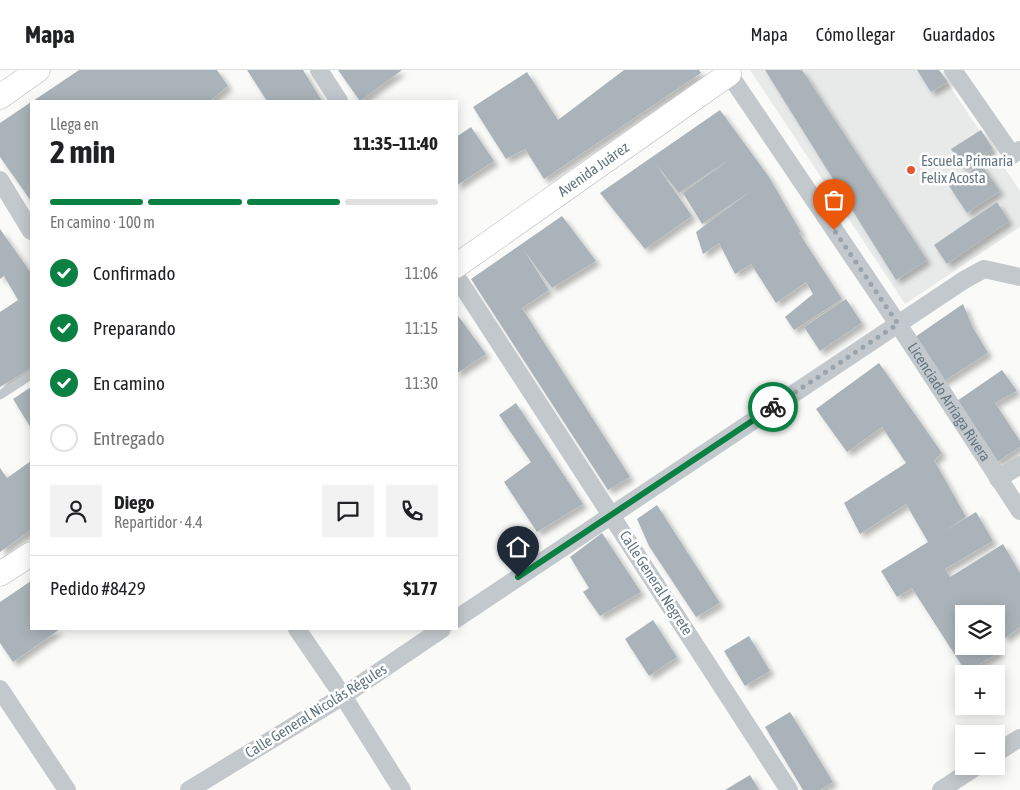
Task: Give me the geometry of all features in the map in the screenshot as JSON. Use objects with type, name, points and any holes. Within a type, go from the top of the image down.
[{"type":"street","points":[[0,97],[38,70]]},
{"type":"street","points":[[319,70],[338,100]]},
{"type":"street","points":[[953,70],[1012,155],[1020,150]]},
{"type":"street","name":"Avenida Juárez","points":[[458,265],[728,72]]},
{"type":"street","name":"Licenciado Arriaga Rivera","points":[[728,72],[898,324],[1020,511]]},
{"type":"street","points":[[0,180],[30,229]]},
{"type":"street","points":[[458,618],[612,513],[964,280],[984,269],[1020,278]]},
{"type":"street","name":"Calle General Negrete","points":[[458,279],[612,513],[789,790]]},
{"type":"street","points":[[998,479],[1020,465]]},
{"type":"street","points":[[0,574],[30,555]]},
{"type":"street","points":[[298,630],[343,696],[402,790]]},
{"type":"street","name":"Calle General Nicolás Régules","points":[[189,790],[343,696],[441,630]]},
{"type":"street","points":[[0,689],[67,790]]},
{"type":"street","points":[[1005,747],[1020,738]]},
{"type":"street","points":[[941,790],[964,775]]},
{"type":"lane","points":[[0,395],[30,376]]},
{"type":"shaded area","name":"Escuela Primaria Felix Acosta","points":[[750,70],[939,70],[1020,191],[1020,227],[905,304]]},
{"type":"building","points":[[79,70],[217,70],[228,86],[211,100],[34,100]]},
{"type":"building","points":[[247,70],[303,70],[321,100],[266,100]]},
{"type":"building","points":[[338,70],[402,70],[361,100],[359,100]]},
{"type":"building","points":[[624,70],[699,70],[701,73],[544,179],[525,149],[506,159],[473,107],[527,72],[558,120]]},
{"type":"building","points":[[765,70],[802,70],[927,260],[896,280]]},
{"type":"building","points":[[917,70],[939,70],[948,82],[931,92]]},
{"type":"building","points":[[30,103],[30,200],[0,157],[0,123]]},
{"type":"building","points":[[720,110],[769,177],[801,232],[799,233],[842,299],[794,330],[785,317],[813,294],[806,282],[776,303],[751,264],[735,274],[719,243],[703,254],[696,232],[751,191],[702,224],[683,193],[733,157],[679,193],[655,163],[692,216],[645,249],[600,193]]},
{"type":"building","points":[[471,127],[494,161],[458,185],[458,136]]},
{"type":"building","points":[[981,130],[993,149],[963,168],[951,149]]},
{"type":"building","points":[[981,164],[1000,191],[967,213],[949,186]]},
{"type":"building","points":[[997,202],[1009,221],[947,264],[934,245]]},
{"type":"building","points":[[562,216],[596,261],[552,288],[523,249],[549,290],[522,308],[630,477],[608,490],[471,279]]},
{"type":"building","points":[[0,229],[30,272],[30,369],[0,387],[0,312],[18,300],[4,276],[0,279]]},
{"type":"building","points":[[846,299],[862,323],[820,351],[804,327]]},
{"type":"building","points":[[963,304],[972,326],[988,353],[941,383],[915,337]]},
{"type":"building","points":[[458,316],[486,354],[458,373]]},
{"type":"building","points":[[879,363],[942,453],[934,460],[966,517],[943,532],[976,512],[993,541],[945,569],[950,577],[1003,544],[1020,573],[1020,627],[1005,638],[1005,605],[955,605],[955,655],[912,588],[897,597],[881,571],[928,542],[906,504],[860,534],[844,503],[906,463],[882,427],[847,452],[816,409]]},
{"type":"building","points":[[1002,370],[1017,391],[995,403],[1020,441],[1020,447],[996,463],[957,401]]},
{"type":"building","points":[[30,388],[30,426],[13,399]]},
{"type":"building","points":[[516,403],[583,504],[537,532],[504,482],[531,462],[499,415]]},
{"type":"building","points":[[30,462],[30,531],[0,552],[0,468],[7,478]]},
{"type":"building","points":[[657,505],[720,603],[696,617],[649,546],[637,519]]},
{"type":"building","points":[[602,533],[641,592],[600,616],[583,592],[589,588],[570,557]]},
{"type":"building","points":[[30,582],[30,630],[59,630],[13,662],[0,643],[0,602]]},
{"type":"building","points":[[653,620],[677,657],[649,676],[625,639]]},
{"type":"building","points":[[749,636],[770,671],[745,686],[724,651]]},
{"type":"building","points":[[955,655],[995,655],[978,665],[962,665]]},
{"type":"building","points":[[790,712],[833,782],[820,790],[803,790],[765,727]]},
{"type":"building","points":[[750,775],[759,790],[725,790]]},
{"type":"way so far","points":[[773,407],[898,324],[834,230]]},
{"type":"place","name":"Escuela Primaria Felix Acosta","points":[[911,170]]},
{"type":"route","points":[[518,577],[773,407]]}]
